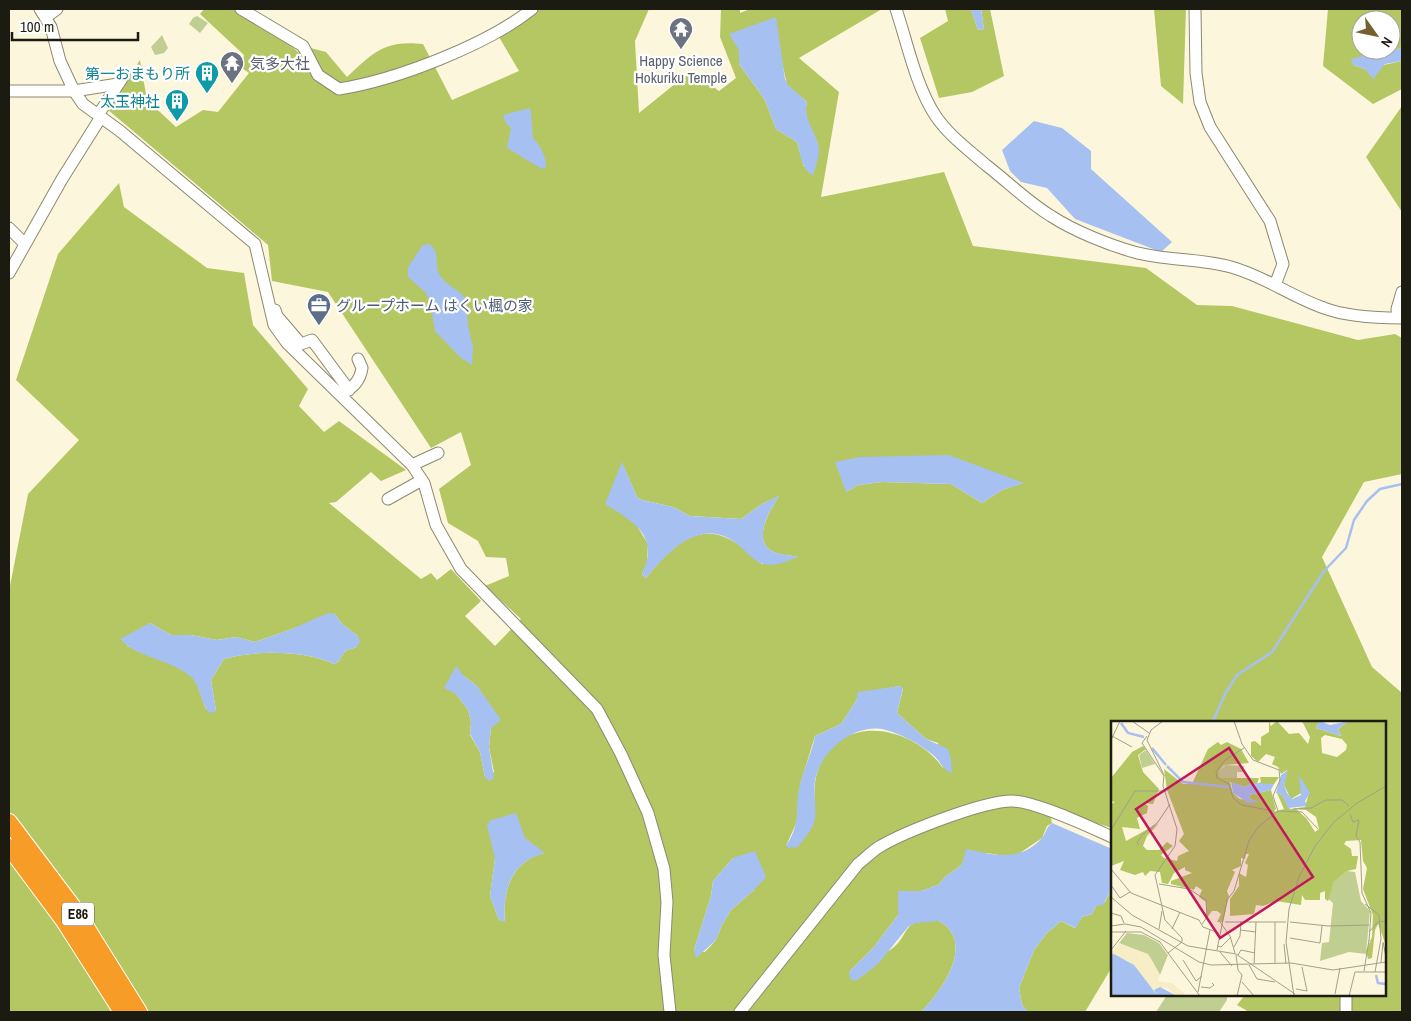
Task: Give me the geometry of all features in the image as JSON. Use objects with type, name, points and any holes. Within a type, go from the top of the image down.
[{"type":"highway","name":"E86","points":[[9,822],[76,912],[139,1012]]},
{"type":"highway","name":"E86","points":[[9,847],[64,921],[122,1012]]},
{"type":"street","points":[[57,9],[43,13],[55,38],[60,61],[74,91],[83,104],[120,132],[255,244],[274,325],[287,342],[344,393],[412,465],[422,480],[436,525],[461,569],[475,586],[597,709],[621,754],[648,813],[664,869],[667,902],[664,955],[670,1012]]},
{"type":"street","points":[[241,9],[303,46],[318,75],[339,89],[382,80],[480,41],[506,28],[532,9]]},
{"type":"street","points":[[896,9],[916,70],[934,114],[947,130],[973,154],[1050,216],[1070,227],[1132,251],[1171,260],[1214,262],[1254,275],[1325,309],[1342,313],[1400,318],[1397,309],[1402,292]]},
{"type":"street","points":[[1195,9],[1200,102],[1210,127],[1270,221],[1284,264],[1275,285]]},
{"type":"street","points":[[9,273],[24,244],[125,74]]},
{"type":"street","points":[[9,91],[74,91],[118,84]]},
{"type":"street","points":[[9,228],[24,244]]},
{"type":"street","points":[[266,290],[277,316],[301,344],[312,340],[344,393]]},
{"type":"street","points":[[344,393],[355,386],[360,377],[362,368],[358,359]]},
{"type":"street","points":[[412,465],[438,453]]},
{"type":"street","points":[[388,499],[422,480]]},
{"type":"street","points":[[740,1012],[858,864],[877,848],[905,834],[989,804],[1012,801],[1077,822],[1111,837]]},
{"type":"street","points":[[1346,996],[1346,1012]]},
{"type":"green space","points":[[204,9],[231,9],[250,16],[270,29],[306,59],[303,46],[326,52],[347,77],[373,55],[389,46],[410,43],[423,44],[452,100],[519,71],[499,37],[536,9],[649,9],[635,41],[639,113],[691,71],[719,91],[736,78],[720,37],[721,9],[740,9],[740,13],[750,9],[882,9],[799,58],[839,92],[821,197],[944,172],[973,246],[1146,268],[1197,305],[1232,306],[1358,340],[1395,334],[1402,338],[1402,474],[1364,482],[1322,557],[1372,667],[1402,693],[1402,1012],[1249,1012],[1237,1005],[1244,996],[1386,996],[1386,721],[1111,721],[1111,828],[1049,808],[1052,823],[1047,826],[1042,838],[1017,855],[1005,856],[987,853],[964,860],[962,865],[946,876],[938,885],[921,891],[898,891],[898,915],[874,947],[849,972],[890,950],[912,924],[926,920],[939,921],[950,930],[955,941],[955,954],[946,980],[921,1012],[9,1012],[9,591],[28,494],[79,440],[16,380],[58,254],[119,183],[124,207],[207,268],[244,273],[253,325],[308,389],[299,406],[324,432],[339,421],[406,470],[381,481],[371,472],[336,502],[329,503],[421,579],[431,573],[437,580],[451,569],[481,601],[465,616],[495,646],[521,619],[485,586],[509,576],[506,558],[486,557],[478,541],[448,523],[439,489],[471,465],[461,432],[431,448],[328,292],[272,281],[268,245],[107,109],[140,60],[147,100],[176,127],[203,110],[218,112],[249,73],[242,68],[244,55],[200,14]],"holes":[[[739,50],[780,53],[787,85],[807,102],[807,118],[810,129],[818,144],[804,167],[797,142],[776,129],[765,100],[739,64]],[[860,457],[1023,483],[1002,490],[982,503],[951,484],[882,482],[858,485],[846,492]],[[622,463],[637,497],[642,500],[673,507],[690,516],[741,519],[762,504],[779,496],[764,525],[764,540],[767,547],[774,552],[797,557],[762,564],[731,540],[718,535],[705,534],[694,536],[673,549],[646,578],[642,574],[647,563],[648,544],[634,521]],[[335,614],[342,624],[358,636],[357,647],[345,651],[339,661],[334,664],[309,656],[279,653],[250,654],[224,659],[211,680],[216,711],[206,709],[196,682],[189,673],[173,663],[127,646],[150,623],[171,635],[191,635],[217,640],[236,637],[255,642]],[[464,676],[478,687],[491,728],[489,747],[494,772],[485,777],[480,752],[470,735],[471,722],[468,710],[456,694]],[[900,686],[903,689],[897,713],[926,739],[938,743],[943,768],[931,754],[915,743],[898,735],[880,731],[863,732],[846,737],[831,748],[817,771],[814,791],[815,818],[786,846],[799,817],[800,785],[815,736],[841,724],[859,693]],[[544,853],[524,863],[511,879],[505,899],[505,921],[499,920],[490,896],[495,858]],[[733,858],[754,890],[731,910],[716,940],[705,952],[694,950],[711,896],[713,881]]]},
{"type":"green space","points":[[945,9],[971,9],[978,30],[984,29],[981,9],[990,9],[1004,76],[972,92],[939,98],[920,38],[948,21]]},
{"type":"green space","points":[[1154,9],[1186,9],[1183,104],[1161,86]]},
{"type":"green space","points":[[1328,9],[1402,9],[1401,48],[1401,10],[1351,10],[1351,60],[1361,60],[1353,65],[1365,69],[1402,61],[1402,89],[1373,104],[1323,66]]},
{"type":"green space","points":[[197,16],[208,23],[200,33],[189,24]]},
{"type":"green space","points":[[162,35],[168,48],[164,53],[155,55],[151,47]]},
{"type":"green space","points":[[1402,106],[1402,212],[1366,157]]},
{"type":"green space","points":[[1111,890],[1111,969],[1085,1012],[1028,1012],[1022,1005],[1019,988],[1034,950],[1046,934],[1061,921],[1075,928],[1082,917],[1092,914],[1096,906],[1105,902]]},
{"type":"green space","points":[[1166,996],[1227,996],[1227,1000],[1219,1012],[1156,1012]]},
{"type":"water","points":[[971,9],[981,9],[984,29],[978,30]]},
{"type":"water","points":[[776,17],[785,79],[788,85],[807,102],[806,113],[819,148],[819,156],[813,175],[809,173],[802,161],[797,142],[776,129],[765,100],[739,64],[739,50],[729,34]]},
{"type":"water","points":[[1401,48],[1402,61],[1385,64],[1373,79],[1365,69],[1353,65],[1351,60],[1401,60]]},
{"type":"water","points":[[530,108],[533,138],[541,148],[545,159],[546,167],[542,169],[507,148],[511,128],[506,123],[503,115]]},
{"type":"water","points":[[1034,121],[1062,128],[1091,151],[1091,169],[1172,242],[1161,252],[1075,219],[1047,188],[1021,182],[1010,171],[1002,150]]},
{"type":"water","points":[[429,244],[433,247],[436,254],[439,274],[466,299],[468,326],[473,347],[472,365],[461,358],[435,331],[431,306],[426,293],[408,277],[408,267],[423,245]]},
{"type":"water","points":[[949,455],[1024,483],[1002,490],[982,503],[951,484],[882,482],[858,485],[846,492],[835,462],[860,457]]},
{"type":"water","points":[[622,462],[637,497],[642,500],[673,507],[690,516],[741,519],[762,504],[780,495],[765,524],[764,540],[767,547],[774,552],[798,557],[777,564],[768,565],[760,563],[733,541],[720,535],[708,534],[696,536],[674,549],[646,578],[642,574],[647,561],[648,550],[646,540],[634,524],[605,504]]},
{"type":"water","points":[[328,613],[335,614],[342,624],[358,636],[360,642],[357,647],[345,651],[339,661],[334,664],[309,656],[279,653],[249,654],[224,659],[211,680],[216,711],[210,713],[204,705],[194,680],[190,676],[182,670],[144,655],[120,639],[150,623],[171,635],[191,635],[217,640],[236,637],[255,642],[292,629]]},
{"type":"water","points":[[456,666],[464,676],[478,687],[501,720],[491,728],[489,747],[494,778],[489,781],[485,777],[480,752],[470,734],[471,722],[468,710],[456,694],[444,688]]},
{"type":"water","points":[[900,686],[903,688],[897,713],[926,739],[948,749],[952,773],[946,770],[928,751],[899,734],[875,729],[853,734],[834,747],[820,766],[815,781],[815,813],[811,830],[798,847],[789,848],[786,846],[794,830],[800,785],[815,736],[841,724],[856,701],[858,692]]},
{"type":"water","points":[[516,813],[525,838],[545,853],[524,863],[512,878],[505,899],[505,922],[499,920],[490,896],[495,858],[487,825],[491,820]]},
{"type":"water","points":[[1052,823],[1111,849],[1111,890],[1103,905],[1096,906],[1092,914],[1082,917],[1076,928],[1061,921],[1046,934],[1034,950],[1019,988],[1022,1005],[1028,1012],[921,1012],[946,980],[955,954],[955,941],[950,930],[939,921],[915,923],[908,927],[878,964],[856,981],[850,979],[849,972],[874,947],[898,915],[898,891],[921,891],[938,885],[946,876],[962,865],[966,849],[996,855],[1015,854],[1024,851],[1041,839],[1048,826]]},
{"type":"water","points":[[755,851],[766,877],[731,910],[716,940],[696,958],[694,950],[711,896],[713,881],[733,858]]},
{"type":"waterway","points":[[1211,721],[1214,719],[1225,694],[1237,675],[1272,652],[1324,571],[1346,548],[1354,520],[1367,501],[1380,489],[1402,484]]},
{"type":"place","name":"Happy Science Hokuriku Temple","points":[[681,50]]},
{"type":"place","name":"気多大社","points":[[232,84]]},
{"type":"place","name":"第一おまもり所","points":[[207,94]]},
{"type":"place","name":"太玉神社","points":[[177,122]]},
{"type":"place","name":"グループホーム はくい楓の家","points":[[319,326]]}]
